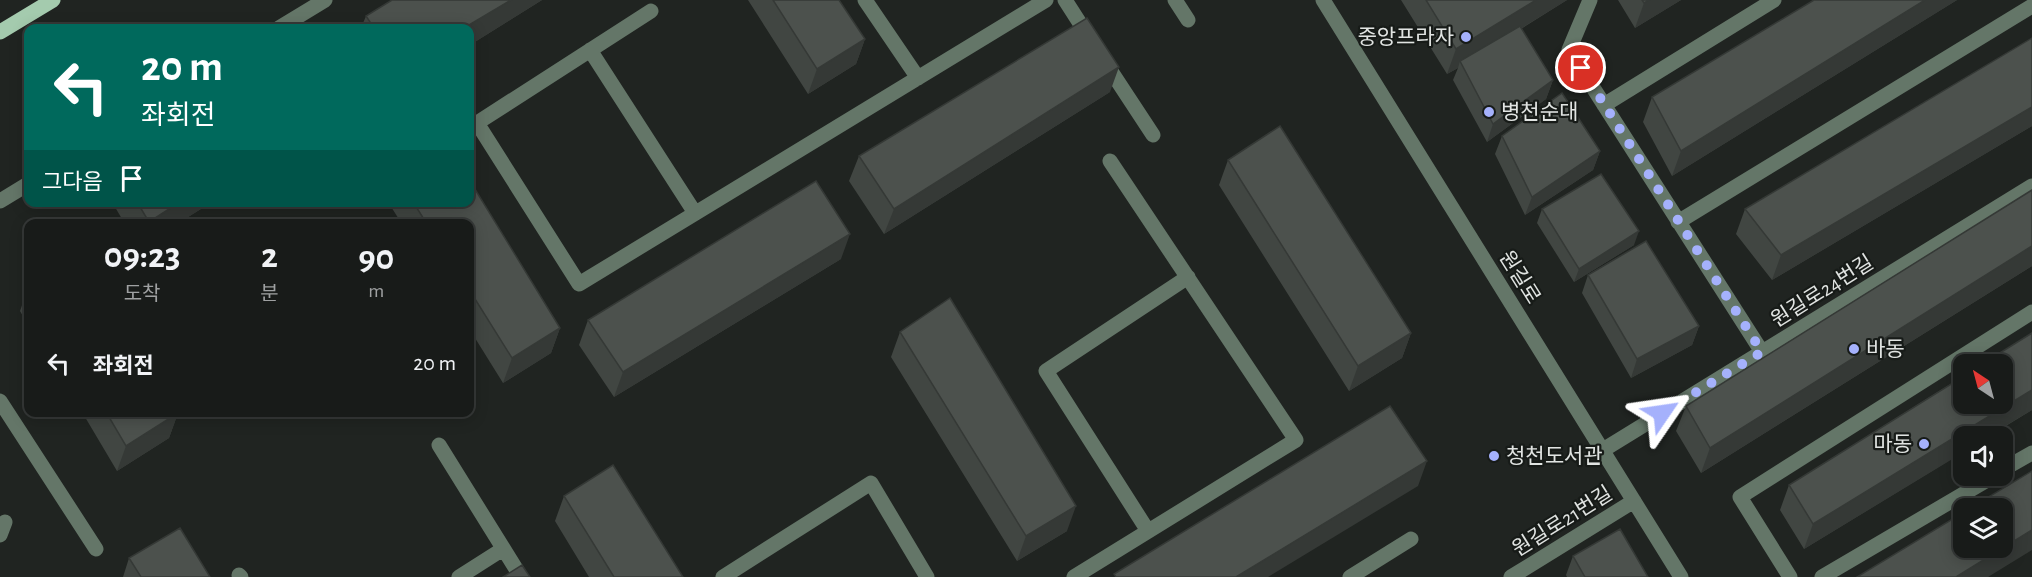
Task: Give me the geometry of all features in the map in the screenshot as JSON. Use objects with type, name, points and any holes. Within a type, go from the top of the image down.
[{"type":"main road","points":[[0,32],[53,0]]},
{"type":"street","points":[[286,24],[325,0]]},
{"type":"street","points":[[865,0],[918,78]]},
{"type":"street","points":[[651,11],[477,123],[579,284],[1046,0]]},
{"type":"street","points":[[1065,0],[1153,135]]},
{"type":"street","points":[[1175,0],[1188,20]]},
{"type":"street","name":"원길로","points":[[1323,0],[1681,577]]},
{"type":"street","points":[[1590,0],[1569,50],[1762,352]]},
{"type":"street","points":[[1604,105],[1774,0]]},
{"type":"street","points":[[1678,222],[2032,6]]},
{"type":"street","points":[[590,50],[695,213]]},
{"type":"street","points":[[1074,577],[1296,440],[1110,161]]},
{"type":"street","points":[[0,201],[24,186]]},
{"type":"street","name":"원길로24번길","points":[[1603,450],[2032,186]]},
{"type":"street","points":[[1148,531],[1046,371],[1188,278]]},
{"type":"street","points":[[1790,577],[1740,497],[2032,312]]},
{"type":"street","points":[[0,401],[96,549]]},
{"type":"street","points":[[439,445],[520,577]]},
{"type":"street","points":[[2013,464],[2032,453]]},
{"type":"street","points":[[723,577],[871,483],[927,577]]},
{"type":"street","points":[[1822,577],[1977,486]]},
{"type":"street","name":"원길로21번길","points":[[1511,577],[1634,501]]},
{"type":"street","points":[[1350,577],[1411,539]]},
{"type":"street","points":[[459,577],[503,549]]},
{"type":"building","points":[[392,0],[511,0],[471,24],[371,24],[366,16]]},
{"type":"building","points":[[773,0],[839,0],[865,39],[817,69]]},
{"type":"building","points":[[1426,0],[1536,0],[1456,49]]},
{"type":"building","points":[[1814,0],[1925,0],[1681,151],[1652,97]]},
{"type":"building","points":[[1087,18],[1119,67],[894,209],[859,156]]},
{"type":"building","points":[[1520,26],[1553,80],[1493,124],[1460,61]]},
{"type":"building","points":[[2032,38],[2032,107],[1781,255],[1745,209]]},
{"type":"building","points":[[1562,93],[1600,151],[1532,197],[1502,136]]},
{"type":"building","points":[[1280,126],[1411,333],[1358,366],[1228,160]]},
{"type":"building","points":[[1601,174],[1639,231],[1579,269],[1542,209]]},
{"type":"building","points":[[816,181],[850,234],[623,372],[588,320]]},
{"type":"building","points":[[474,188],[560,328],[512,358],[474,297],[474,219],[424,219],[416,207],[474,207]]},
{"type":"building","name":"바동","points":[[2032,190],[2032,246],[1710,448],[1686,406]]},
{"type":"building","points":[[140,207],[172,207],[154,219],[147,219]]},
{"type":"building","points":[[1646,241],[1699,326],[1637,359],[1588,275]]},
{"type":"building","points":[[950,298],[1076,506],[1026,536],[900,332]]},
{"type":"building","points":[[2032,333],[2032,390],[2013,402],[2013,354],[1998,354]]},
{"type":"building","points":[[1953,383],[1953,414],[1993,414],[1973,426],[1953,426],[1953,438],[1813,524],[1789,485]]},
{"type":"building","points":[[1390,406],[1427,461],[1236,577],[1116,577],[1114,574]]},
{"type":"building","points":[[109,417],[172,417],[126,446]]},
{"type":"building","points":[[613,465],[683,577],[614,577],[564,496]]},
{"type":"building","points":[[2032,471],[2032,530],[2013,542],[2013,498],[1987,498],[2007,486],[2013,486],[2013,482]]},
{"type":"building","points":[[1953,519],[1953,558],[1987,558],[1956,577],[1857,577]]},
{"type":"building","points":[[180,528],[210,577],[141,577],[129,558]]},
{"type":"building","points":[[1620,529],[1648,577],[1585,577],[1573,556]]},
{"type":"building","points":[[522,565],[530,577],[503,577]]},
{"type":"place","name":"중앙프라자","points":[[1466,37]]},
{"type":"place","name":"병천순대","points":[[1489,112]]},
{"type":"place","name":"바동","points":[[1854,349]]},
{"type":"place","name":"마동","points":[[1924,444]]},
{"type":"place","name":"청천도서관","points":[[1494,456]]},
{"type":"route","points":[[1581,68],[1762,352],[1662,413]]}]
